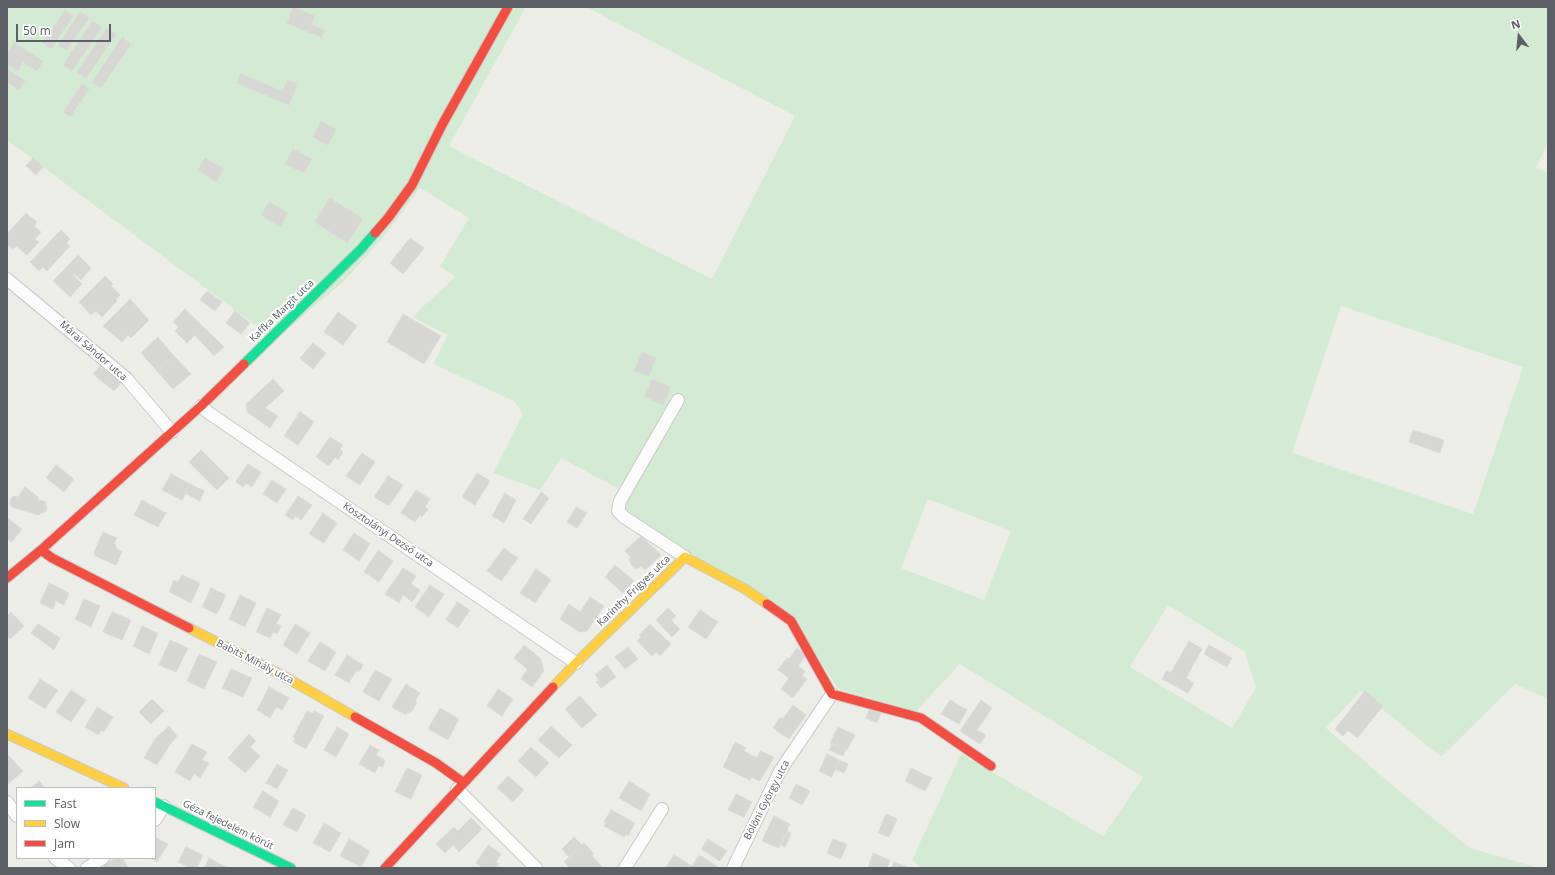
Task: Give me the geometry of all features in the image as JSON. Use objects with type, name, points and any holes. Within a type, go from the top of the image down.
[{"type":"street","name":"Kaffka Margit utca","points":[[7,578],[41,550],[201,406],[361,249],[388,218],[412,185],[442,125],[508,7]]},
{"type":"street","name":"Márai Sándor utca","points":[[7,279],[126,378],[172,432]]},
{"type":"street","points":[[678,400],[620,501],[618,511],[624,517],[685,557]]},
{"type":"street","name":"Kosztolányi Dezső utca","points":[[201,406],[222,422],[576,663]]},
{"type":"street","name":"Babits Mihály utca","points":[[41,550],[52,558],[287,678],[436,763],[460,786],[536,868]]},
{"type":"street","name":"Karinthy Frigyes utca","points":[[385,868],[576,663],[685,557],[745,589],[791,621],[832,694]]},
{"type":"street","points":[[832,694],[921,718],[991,766]]},
{"type":"street","name":"Bölöni György utca","points":[[733,868],[780,771],[832,694]]},
{"type":"street","points":[[7,734],[122,787]]},
{"type":"street","points":[[7,802],[16,815]]},
{"type":"street","points":[[156,816],[159,804]]},
{"type":"street","name":"Géza fejedelem körút","points":[[159,804],[291,868]]},
{"type":"street","points":[[625,868],[662,809]]},
{"type":"street","points":[[56,859],[69,868]]},
{"type":"street","points":[[87,868],[102,859]]},
{"type":"green space","points":[[7,7],[526,7],[449,146],[712,279],[795,116],[586,7],[1548,7],[1548,142],[1536,168],[1548,173],[1548,699],[1515,684],[1441,757],[1360,691],[1326,728],[1404,795],[1470,848],[1539,868],[922,868],[912,860],[961,754],[1103,836],[1143,777],[960,664],[916,711],[838,689],[791,615],[625,513],[625,492],[561,458],[540,490],[493,473],[523,414],[514,401],[433,364],[448,335],[412,317],[455,277],[440,266],[469,218],[420,188],[382,239],[344,281],[275,340],[7,140]],"holes":[[[1341,306],[1523,367],[1473,514],[1292,453]],[[928,499],[1011,531],[984,600],[901,568]],[[1168,605],[1245,652],[1256,688],[1232,728],[1130,667]]]},
{"type":"building","points":[[293,7],[315,16],[308,32],[287,23]]},
{"type":"building","points":[[65,10],[73,16],[51,49],[43,43]]},
{"type":"building","points":[[80,12],[89,18],[66,50],[58,45]]},
{"type":"building","points":[[92,21],[102,27],[72,71],[63,65]]},
{"type":"building","points":[[311,24],[325,30],[322,37],[308,32]]},
{"type":"building","points":[[107,28],[116,34],[86,78],[77,72]]},
{"type":"building","points":[[122,37],[131,44],[101,88],[92,82]]},
{"type":"building","points":[[14,43],[43,61],[37,71],[23,62],[18,71],[7,64],[7,54]]},
{"type":"building","points":[[7,69],[25,81],[19,90],[7,82]]},
{"type":"building","points":[[241,74],[293,96],[289,105],[237,83]]},
{"type":"building","points":[[288,80],[297,84],[293,96],[283,91]]},
{"type":"building","points":[[82,84],[89,89],[70,117],[63,112]]},
{"type":"building","points":[[321,121],[336,129],[328,145],[313,137]]},
{"type":"building","points":[[293,149],[312,159],[304,173],[285,164]]},
{"type":"building","points":[[33,158],[43,167],[36,175],[26,166]]},
{"type":"building","points":[[205,158],[224,169],[216,182],[198,170]]},
{"type":"building","points":[[330,198],[363,219],[347,243],[315,222]]},
{"type":"building","points":[[269,202],[288,213],[280,227],[261,215]]},
{"type":"building","points":[[26,213],[37,222],[34,226],[41,232],[35,239],[39,242],[27,255],[16,246],[13,249],[7,244],[7,234]]},
{"type":"building","points":[[61,230],[70,239],[66,243],[70,246],[47,271],[43,267],[39,271],[30,262]]},
{"type":"building","points":[[410,238],[424,248],[403,274],[390,263]]},
{"type":"building","points":[[78,255],[91,268],[81,280],[74,274],[73,275],[82,284],[70,297],[53,281]]},
{"type":"building","points":[[105,276],[113,284],[111,286],[120,295],[116,299],[117,301],[102,317],[96,311],[91,315],[79,302]]},
{"type":"building","points":[[207,291],[222,302],[215,311],[200,300]]},
{"type":"building","points":[[130,299],[149,320],[131,338],[128,335],[122,342],[103,326]]},
{"type":"building","points":[[185,309],[224,347],[214,356],[195,335],[187,343],[175,331],[179,327],[173,322]]},
{"type":"building","points":[[235,311],[250,323],[241,334],[226,323]]},
{"type":"building","points":[[338,312],[357,326],[343,345],[324,332]]},
{"type":"building","points":[[403,314],[441,336],[424,364],[387,342]]},
{"type":"building","points":[[158,337],[174,356],[157,371],[141,353]]},
{"type":"building","points":[[313,343],[326,353],[313,369],[300,358]]},
{"type":"building","points":[[642,352],[656,358],[649,376],[634,371]]},
{"type":"building","points":[[174,356],[191,374],[173,389],[157,371]]},
{"type":"building","points":[[100,366],[121,383],[114,391],[93,374]]},
{"type":"building","points":[[273,379],[284,391],[265,408],[278,416],[270,428],[247,412],[246,404]]},
{"type":"building","points":[[652,379],[671,387],[663,405],[645,397]]},
{"type":"building","points":[[300,412],[314,422],[298,445],[284,436]]},
{"type":"building","points":[[1413,430],[1444,440],[1440,453],[1409,442]]},
{"type":"building","points":[[330,437],[343,445],[340,449],[343,452],[338,460],[335,457],[329,466],[316,457]]},
{"type":"building","points":[[201,450],[229,478],[217,490],[189,462]]},
{"type":"building","points":[[362,453],[375,462],[360,485],[346,476]]},
{"type":"building","points":[[248,464],[261,472],[252,487],[238,478]]},
{"type":"building","points":[[56,465],[74,479],[64,492],[46,478]]},
{"type":"building","points":[[477,473],[490,481],[475,505],[462,497]]},
{"type":"building","points":[[171,474],[190,484],[182,500],[162,490]]},
{"type":"building","points":[[388,476],[403,485],[389,506],[374,497]]},
{"type":"building","points":[[238,478],[246,483],[243,487],[236,482]]},
{"type":"building","points":[[272,480],[286,489],[277,503],[263,494]]},
{"type":"building","points":[[190,484],[204,491],[200,501],[185,493]]},
{"type":"building","points":[[25,487],[38,497],[38,500],[45,501],[47,509],[45,512],[38,515],[12,507],[10,504],[11,498],[14,496],[18,497]]},
{"type":"building","points":[[416,490],[430,499],[425,507],[428,509],[422,517],[420,515],[415,522],[401,513]]},
{"type":"building","points":[[541,492],[549,498],[531,524],[523,519]]},
{"type":"building","points":[[505,493],[516,500],[504,523],[492,516]]},
{"type":"building","points":[[298,496],[312,505],[301,520],[288,511]]},
{"type":"building","points":[[142,500],[166,513],[158,527],[134,515]]},
{"type":"building","points":[[576,507],[587,513],[577,528],[567,522]]},
{"type":"building","points":[[288,511],[295,516],[293,520],[285,515]]},
{"type":"building","points":[[323,513],[337,523],[324,543],[309,534]]},
{"type":"building","points":[[7,518],[22,529],[12,542],[7,539]]},
{"type":"building","points":[[103,532],[117,538],[114,543],[117,549],[122,552],[116,565],[95,556],[94,552]]},
{"type":"building","points":[[354,533],[370,544],[359,561],[343,550]]},
{"type":"building","points":[[641,536],[661,555],[645,570],[640,566],[639,568],[634,568],[629,559],[631,557],[625,551]]},
{"type":"building","points":[[504,548],[518,558],[501,581],[487,571]]},
{"type":"building","points":[[378,550],[393,561],[379,582],[364,572]]},
{"type":"building","points":[[615,565],[634,581],[623,593],[605,577]]},
{"type":"building","points":[[403,568],[416,576],[411,584],[420,590],[412,602],[403,595],[399,603],[385,594]]},
{"type":"building","points":[[536,569],[551,580],[535,603],[520,593]]},
{"type":"building","points":[[182,575],[200,583],[191,603],[169,592],[174,580],[178,582]]},
{"type":"building","points":[[49,583],[69,593],[64,605],[56,601],[53,609],[40,603]]},
{"type":"building","points":[[430,585],[444,594],[429,617],[415,607]]},
{"type":"building","points":[[211,588],[226,595],[217,614],[202,607]]},
{"type":"building","points":[[240,595],[256,603],[245,627],[229,619]]},
{"type":"building","points":[[590,597],[604,606],[587,631],[579,632],[560,619],[569,604],[580,612]]},
{"type":"building","points":[[84,599],[100,606],[91,627],[75,619]]},
{"type":"building","points":[[457,602],[470,610],[458,628],[446,620]]},
{"type":"building","points":[[267,608],[281,615],[276,624],[281,626],[277,634],[273,632],[270,638],[256,632]]},
{"type":"building","points":[[668,608],[676,616],[671,620],[680,629],[672,637],[656,620]]},
{"type":"building","points":[[700,610],[718,622],[706,639],[688,627]]},
{"type":"building","points":[[11,612],[24,626],[10,639],[7,636],[7,616]]},
{"type":"building","points":[[112,612],[131,620],[122,640],[103,632]]},
{"type":"building","points":[[38,624],[60,638],[54,650],[31,633]]},
{"type":"building","points":[[295,624],[310,633],[297,654],[283,645]]},
{"type":"building","points":[[650,624],[671,644],[660,656],[656,652],[652,656],[637,641],[641,637],[639,635]]},
{"type":"building","points":[[142,626],[158,633],[149,654],[133,646]]},
{"type":"building","points":[[170,640],[188,648],[176,672],[159,665]]},
{"type":"building","points":[[1189,641],[1202,649],[1186,678],[1194,683],[1188,693],[1162,679],[1167,670],[1171,673]]},
{"type":"building","points":[[320,642],[336,652],[325,671],[308,661]]},
{"type":"building","points":[[524,645],[540,658],[544,671],[532,687],[521,679],[527,670],[514,658]]},
{"type":"building","points":[[1209,645],[1232,658],[1227,667],[1204,654]]},
{"type":"building","points":[[628,647],[638,659],[625,669],[615,657]]},
{"type":"building","points":[[797,648],[806,655],[798,666],[805,671],[802,676],[807,679],[793,698],[781,689],[789,678],[778,670]]},
{"type":"building","points":[[199,654],[217,662],[204,689],[187,681]]},
{"type":"building","points":[[347,655],[363,665],[359,672],[356,671],[349,683],[335,675]]},
{"type":"building","points":[[607,665],[616,677],[601,688],[596,682],[599,680],[595,675]]},
{"type":"building","points":[[231,669],[252,678],[243,697],[222,688]]},
{"type":"building","points":[[375,670],[392,679],[379,701],[363,692]]},
{"type":"building","points":[[40,679],[58,690],[45,709],[28,698]]},
{"type":"building","points":[[406,684],[420,693],[416,699],[416,704],[412,711],[406,715],[392,707]]},
{"type":"building","points":[[269,687],[289,698],[282,710],[276,707],[270,718],[257,710]]},
{"type":"building","points":[[498,689],[513,699],[502,716],[487,706]]},
{"type":"building","points":[[71,690],[86,700],[71,722],[56,712]]},
{"type":"building","points":[[1365,691],[1383,706],[1357,738],[1348,730],[1343,736],[1335,729]]},
{"type":"building","points":[[580,696],[597,715],[582,728],[565,709]]},
{"type":"building","points":[[152,699],[164,711],[151,724],[139,712]]},
{"type":"building","points":[[950,700],[967,710],[959,724],[941,714]]},
{"type":"building","points":[[981,700],[992,708],[977,730],[986,735],[980,744],[960,731]]},
{"type":"building","points":[[793,705],[806,715],[789,739],[773,728],[780,717],[783,719]]},
{"type":"building","points":[[97,707],[113,717],[104,732],[102,730],[98,735],[85,727]]},
{"type":"building","points":[[440,708],[459,719],[448,740],[428,729]]},
{"type":"building","points":[[870,708],[881,713],[877,723],[866,718]]},
{"type":"building","points":[[307,711],[313,714],[314,711],[324,716],[306,749],[293,742],[295,738],[293,737]]},
{"type":"building","points":[[169,726],[177,736],[157,765],[144,758],[155,739]]},
{"type":"building","points":[[551,726],[572,745],[559,758],[538,740]]},
{"type":"building","points":[[337,727],[349,734],[336,757],[324,750]]},
{"type":"building","points":[[838,727],[855,735],[847,750],[830,743]]},
{"type":"building","points":[[249,734],[256,741],[250,747],[260,756],[245,773],[228,758]]},
{"type":"building","points":[[735,742],[746,748],[744,751],[757,758],[760,751],[774,757],[760,781],[751,777],[750,780],[723,767]]},
{"type":"building","points":[[832,743],[846,750],[843,756],[829,750]]},
{"type":"building","points":[[192,744],[207,752],[202,760],[209,763],[200,778],[194,774],[190,781],[175,772]]},
{"type":"building","points":[[370,745],[379,750],[376,755],[385,760],[383,767],[378,766],[375,773],[359,764]]},
{"type":"building","points":[[531,747],[549,763],[536,777],[518,761]]},
{"type":"building","points":[[7,754],[23,771],[7,785]]},
{"type":"building","points":[[827,754],[839,760],[832,777],[819,771]]},
{"type":"building","points":[[839,760],[848,764],[844,773],[835,769]]},
{"type":"building","points":[[277,764],[288,770],[277,789],[266,783]]},
{"type":"building","points":[[407,768],[422,775],[411,799],[395,792]]},
{"type":"building","points":[[911,768],[932,778],[925,791],[905,781]]},
{"type":"building","points":[[508,776],[524,790],[513,802],[497,788]]},
{"type":"building","points":[[39,781],[44,787],[32,787]]},
{"type":"building","points":[[629,781],[650,794],[641,811],[619,798]]},
{"type":"building","points":[[796,784],[810,791],[802,805],[789,798]]},
{"type":"building","points":[[263,791],[279,801],[270,817],[253,807]]},
{"type":"building","points":[[736,794],[752,802],[744,817],[728,810]]},
{"type":"building","points":[[293,808],[306,815],[297,832],[283,825]]},
{"type":"building","points":[[611,810],[635,823],[628,836],[625,834],[624,837],[604,826],[606,823],[604,822]]},
{"type":"building","points":[[886,814],[897,819],[889,837],[878,833]]},
{"type":"building","points":[[774,816],[790,824],[779,848],[762,841]]},
{"type":"building","points":[[471,818],[482,829],[459,852],[453,845],[445,853],[436,844],[454,827],[458,831]]},
{"type":"building","points":[[324,823],[341,833],[330,852],[313,843]]},
{"type":"building","points":[[787,831],[791,833],[785,847],[781,845]]},
{"type":"building","points":[[574,837],[582,845],[569,857],[562,849]]},
{"type":"building","points":[[156,838],[168,844],[157,862],[152,859],[156,859]]},
{"type":"building","points":[[349,839],[370,851],[361,867],[340,856]]},
{"type":"building","points":[[708,839],[727,851],[720,861],[701,849]]},
{"type":"building","points":[[833,839],[847,844],[841,859],[827,853]]},
{"type":"building","points":[[584,843],[594,854],[592,856],[603,868],[570,868],[564,862]]},
{"type":"building","points":[[488,845],[501,854],[496,862],[499,864],[496,868],[482,868],[476,863]]},
{"type":"building","points":[[186,847],[203,855],[197,868],[190,868],[178,862]]},
{"type":"building","points":[[873,853],[890,860],[887,868],[868,868]]},
{"type":"building","points":[[674,855],[692,866],[699,855],[717,866],[716,868],[667,868],[666,867]]},
{"type":"building","points":[[209,858],[228,868],[204,868]]},
{"type":"building","points":[[114,859],[124,859],[128,868],[105,868],[103,865]]},
{"type":"building","points":[[894,862],[908,867],[891,868]]},
{"type":"traffic: fast","points":[[244,364],[361,249],[375,233]]},
{"type":"traffic: fast","points":[[156,802],[291,868]]},
{"type":"traffic: slow","points":[[553,687],[685,557],[745,589],[767,604]]},
{"type":"traffic: slow","points":[[189,628],[287,678],[355,717]]},
{"type":"traffic: slow","points":[[7,734],[122,787]]},
{"type":"traffic: jam","points":[[375,233],[412,185],[442,125],[508,7]]},
{"type":"traffic: jam","points":[[7,578],[41,550],[201,406],[244,364]]},
{"type":"traffic: jam","points":[[41,550],[52,558],[189,628]]},
{"type":"traffic: jam","points":[[767,604],[791,621],[832,694],[921,718],[991,766]]},
{"type":"traffic: jam","points":[[385,868],[553,687]]},
{"type":"traffic: jam","points":[[355,717],[436,763],[464,783]]}]
